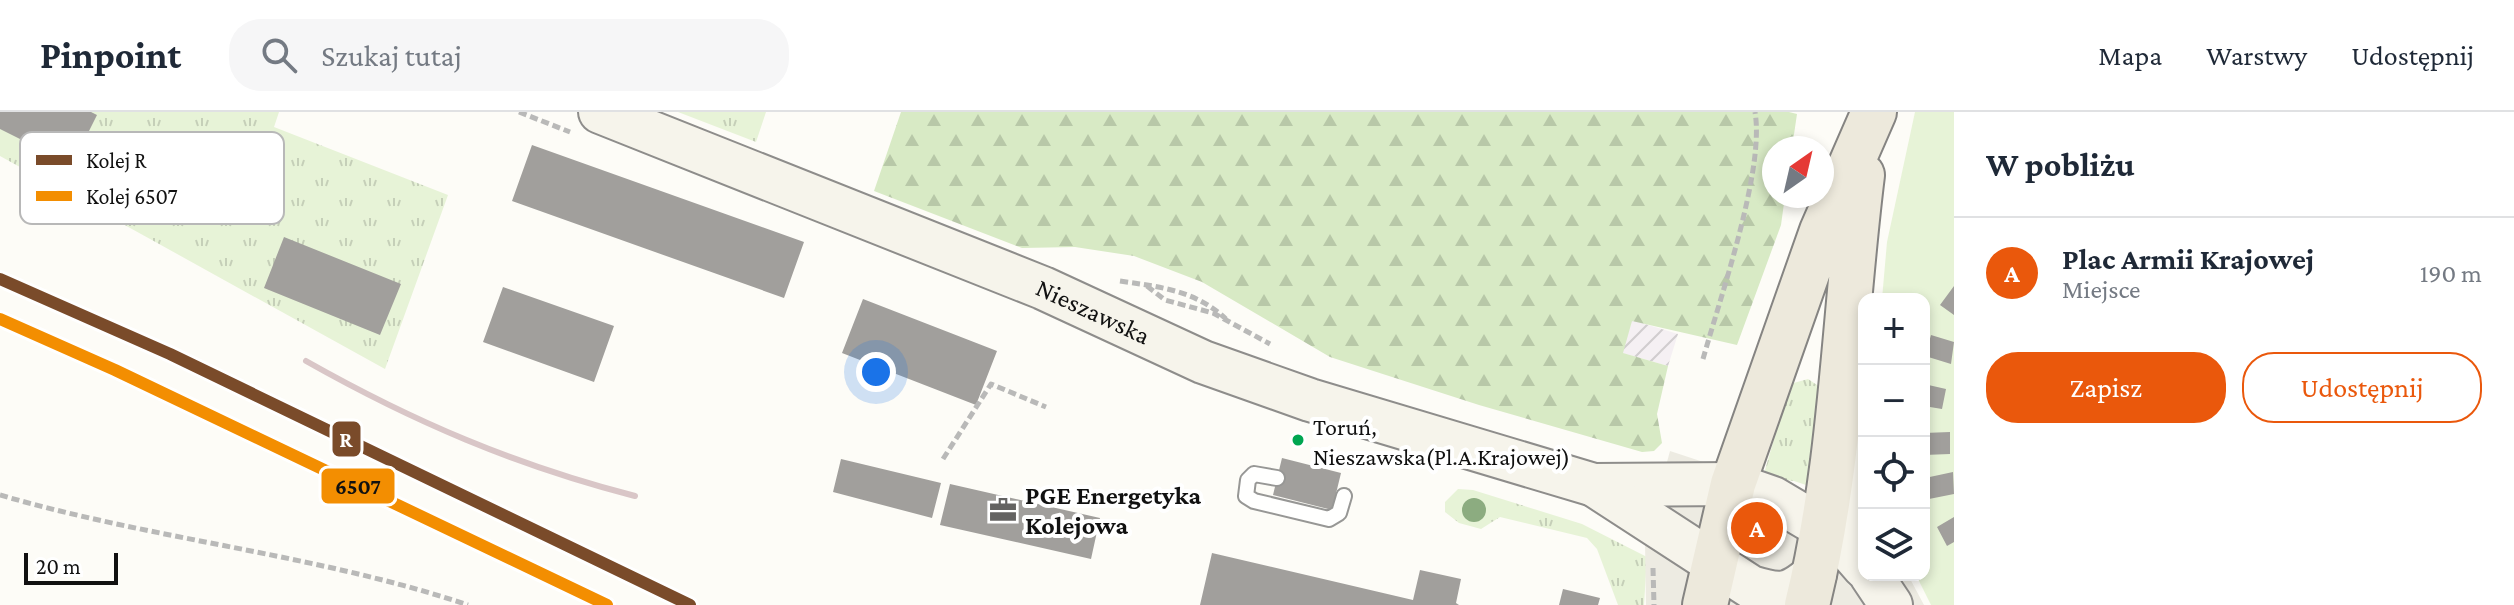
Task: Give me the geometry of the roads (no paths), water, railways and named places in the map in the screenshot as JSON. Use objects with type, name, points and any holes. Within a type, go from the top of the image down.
[{"type":"main road","name":"Nieszawska","points":[[600,112],[1043,288],[1203,362],[1335,408],[1594,485],[1668,530],[1751,587],[1776,595],[1811,590]]},
{"type":"main road","points":[[1811,590],[1841,406],[1851,262],[1870,122]]},
{"type":"main road","points":[[1705,605],[1712,562],[1733,484],[1822,231],[1870,122]]},
{"type":"main road","points":[[1841,406],[1863,509]]},
{"type":"main road","name":"Nieszawska","points":[[1594,485],[1733,484],[1773,498],[1822,525],[1877,582]]},
{"type":"main road","points":[[1712,562],[1728,605]]},
{"type":"lane","points":[[1277,478],[1254,474],[1248,480],[1246,496],[1254,501],[1329,519],[1339,513],[1344,496]]},
{"type":"railway","points":[[306,361],[466,440],[548,470],[635,496]]},
{"type":"rail line","name":"R","points":[[0,279],[170,354],[690,605]]},
{"type":"rail line","name":"6507","points":[[0,319],[115,370],[607,605]]},
{"type":"place","name":"Toruń, Nieszawska(Pl.A.Krajowej)","points":[[1298,440]]},
{"type":"place","name":"PGE Energetyka Kolejowa","points":[[1003,510]]},
{"type":"place","name":"Plac Armii Krajowej","points":[[1757,528]]}]
